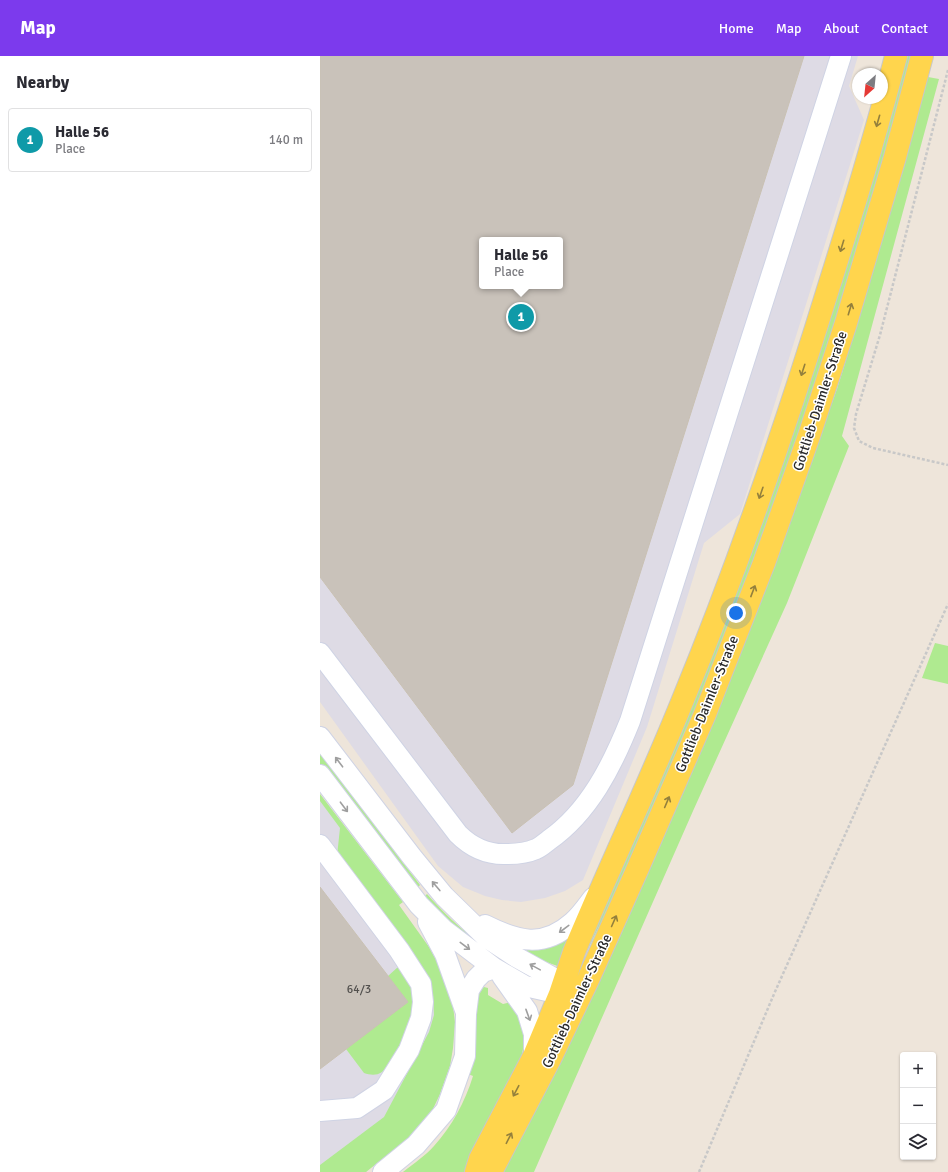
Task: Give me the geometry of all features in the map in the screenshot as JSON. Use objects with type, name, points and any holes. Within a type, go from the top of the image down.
[{"type":"main road","name":"Gottlieb-Daimler-Straße","points":[[491,1172],[542,1057],[574,952],[682,702],[752,517],[787,420],[815,332],[848,226],[896,56]]},
{"type":"main road","name":"Gottlieb-Daimler-Straße","points":[[476,1172],[480,1159],[587,982],[705,714],[764,563],[809,436],[846,323],[895,157],[922,56]]},
{"type":"street","points":[[320,653],[458,834],[468,844],[483,851],[501,854],[519,854],[537,849],[563,830],[586,804],[603,779],[619,749],[630,721],[841,56]]},
{"type":"street","points":[[320,737],[412,857],[444,896],[486,938],[552,977],[560,994]]},
{"type":"street","points":[[320,776],[419,905],[444,930],[496,970],[525,986],[560,994],[587,982]]},
{"type":"street","points":[[320,845],[399,950],[421,984],[423,1002],[421,1018],[409,1050],[384,1090],[357,1108],[320,1111]]},
{"type":"street","points":[[463,914],[504,935],[532,941],[555,936],[574,922],[600,891]]},
{"type":"street","points":[[419,905],[445,954],[466,1014]]},
{"type":"street","points":[[383,1172],[416,1145],[446,1110],[465,1056],[466,1014],[469,990],[483,972],[496,970]]},
{"type":"street","points":[[496,970],[528,1011],[542,1057]]},
{"type":"path","points":[[948,70],[880,335],[856,414],[854,428],[859,441],[873,448],[948,465]]},
{"type":"path","points":[[698,1172],[774,994],[948,604]]},
{"type":"shaded area","points":[[320,56],[858,56],[854,68],[852,68],[852,76],[849,86],[852,93],[852,104],[857,104],[864,120],[740,514],[704,543],[647,727],[583,880],[565,891],[545,898],[521,902],[485,896],[463,887],[438,866],[320,702]]},
{"type":"shaded area","points":[[320,795],[429,947],[455,1022],[450,1066],[432,1111],[366,1172],[320,1172]]},
{"type":"green space","points":[[901,56],[911,56],[880,175],[844,292],[802,424],[753,560],[715,660],[680,745],[620,884],[582,961],[656,780],[885,104],[888,104],[888,94]]},
{"type":"green space","points":[[928,77],[939,79],[842,436],[849,446],[787,603],[693,811],[534,1172],[499,1172],[556,1068],[618,941],[663,839],[757,608],[837,389],[860,315]]},
{"type":"green space","points":[[935,643],[948,646],[948,684],[922,678]]},
{"type":"green space","points":[[320,753],[420,885],[416,890],[320,764]]},
{"type":"green space","points":[[320,794],[403,902],[399,905],[429,947],[444,974],[452,998],[455,1022],[450,1066],[432,1111],[410,1137],[366,1172],[320,1172],[320,1165],[384,1117],[429,1032],[434,1015],[433,995],[426,974],[337,856],[340,828],[320,801]]},
{"type":"green space","points":[[427,894],[452,920],[473,938],[526,971],[539,982],[489,956],[423,898]]},
{"type":"green space","points":[[574,931],[563,968],[524,954],[513,947]]},
{"type":"green space","points":[[398,967],[409,982],[412,998],[411,1015],[401,1043],[391,1061],[382,1072],[371,1075],[364,1073],[346,1049],[408,1002],[388,976]]},
{"type":"green space","points":[[480,986],[488,988],[488,995],[503,1004],[511,1002],[522,1021],[524,1029],[524,1044],[520,1062],[493,1122],[465,1172],[403,1172],[427,1153],[441,1138],[452,1122],[466,1095],[473,1076],[468,1074],[472,1000]]},
{"type":"building","points":[[320,56],[804,56],[573,785],[512,833],[320,577]]},
{"type":"building","points":[[320,887],[408,1002],[320,1069]]},
{"type":"place","name":"Halle 56","points":[[521,317]]}]
